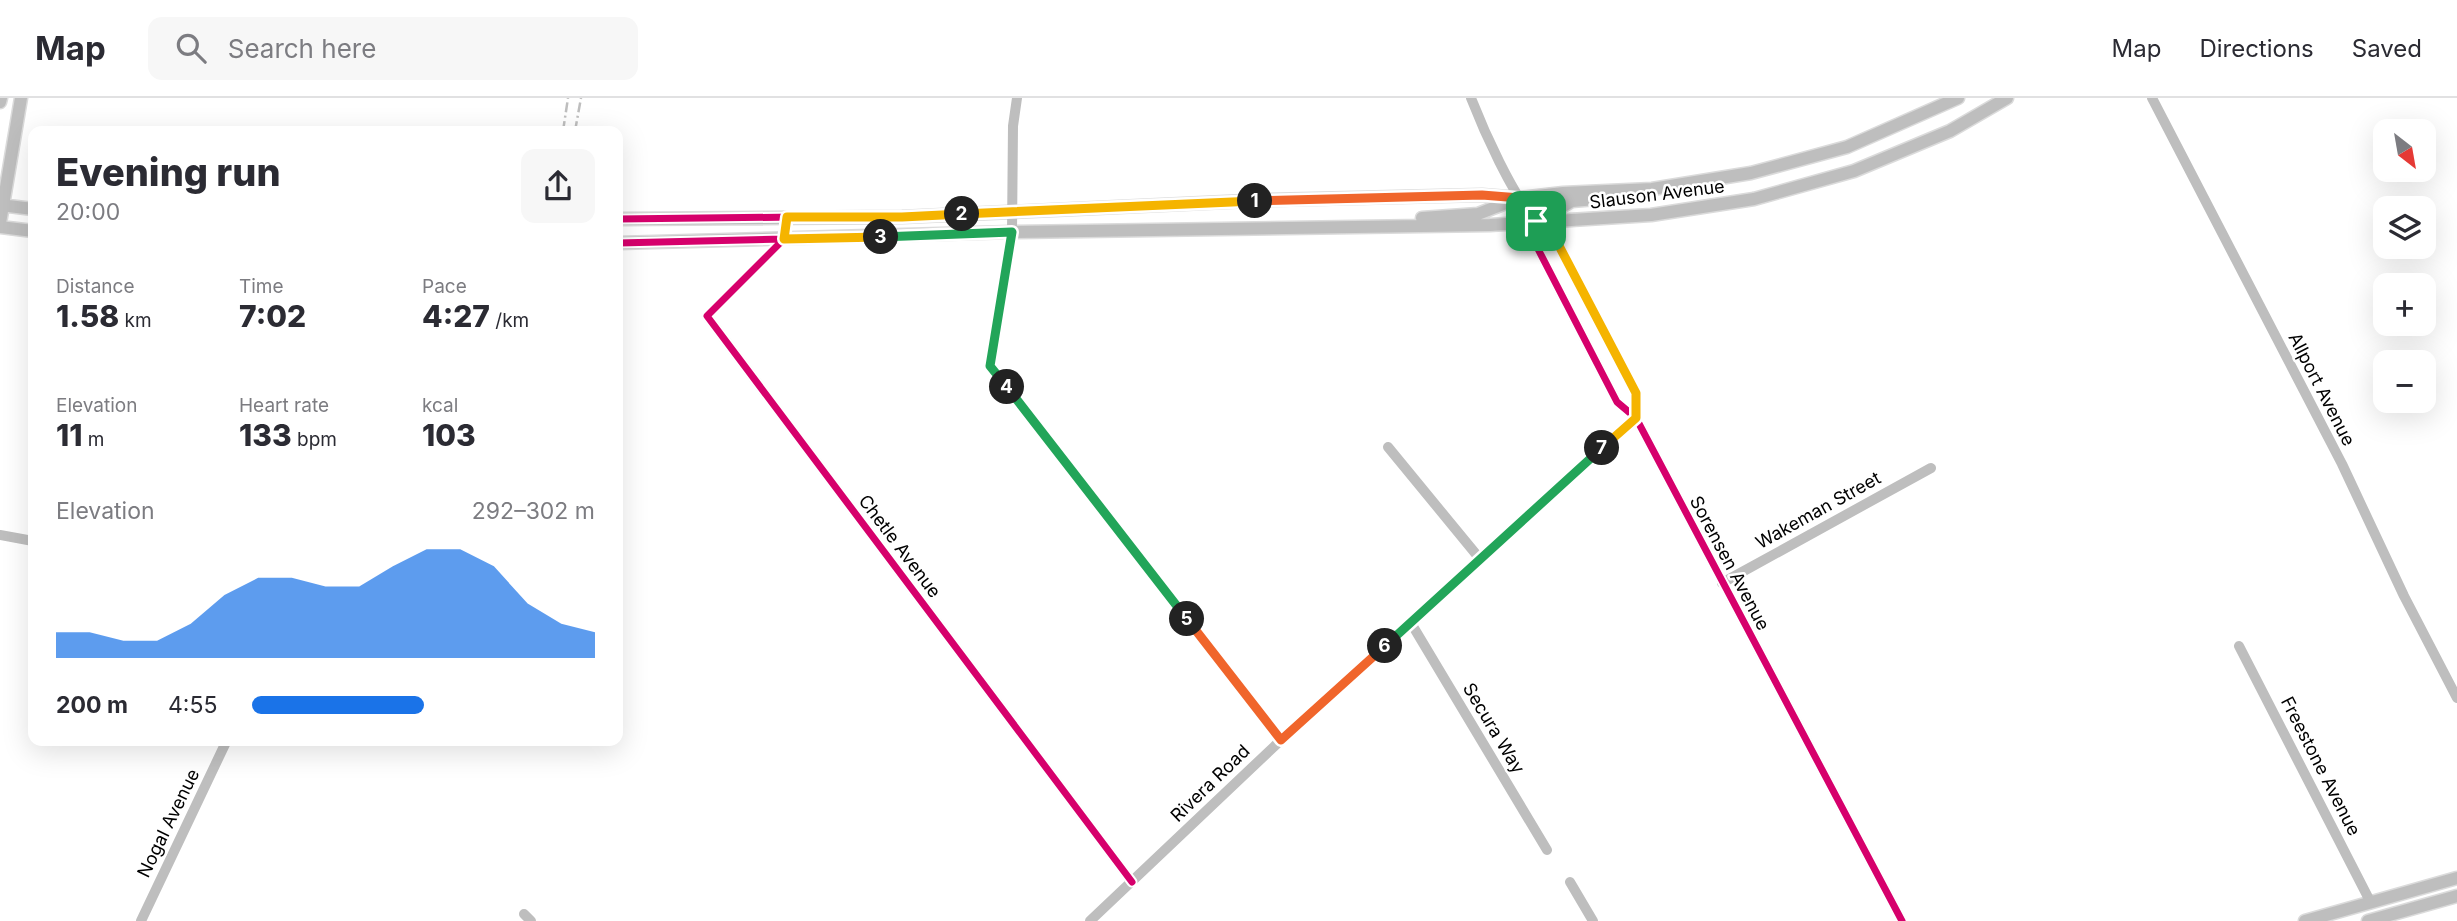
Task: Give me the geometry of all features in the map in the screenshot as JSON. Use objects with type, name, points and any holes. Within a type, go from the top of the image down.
[{"type":"main road","points":[[21,98],[0,225],[28,230]]},
{"type":"main road","name":"Slauson Avenue","points":[[623,219],[902,217],[1372,197],[1482,195],[1520,198],[1668,187],[1751,173],[1847,147],[1958,98]]},
{"type":"main road","name":"Slauson Avenue","points":[[623,243],[1012,232],[1490,225],[1651,215],[1754,199],[1854,172],[1950,131],[2007,98]]},
{"type":"main road","points":[[1536,221],[1573,201],[1654,195],[1668,187]]},
{"type":"main road","points":[[1407,225],[1413,219],[1478,214],[1520,198]]},
{"type":"main road","points":[[2,205],[28,208]]},
{"type":"main road","points":[[2305,921],[2457,878]]},
{"type":"main road","points":[[2368,921],[2457,896]]},
{"type":"street","points":[[1017,98],[1013,126],[1012,232],[990,366],[1281,740]]},
{"type":"street","name":"Sorensen Avenue","points":[[1471,98],[1482,126],[1520,198],[1536,221],[1556,240],[1636,393],[1636,418]]},
{"type":"street","name":"Allport Avenue","points":[[2152,98],[2342,464],[2404,596],[2457,698]]},
{"type":"street","points":[[784,239],[787,217]]},
{"type":"street","name":"Sorensen Avenue","points":[[1536,221],[1538,249],[1617,402],[1636,418],[1902,921]]},
{"type":"street","name":"Chetle Avenue","points":[[784,239],[708,316],[1132,882]]},
{"type":"street","name":"Rivera Road","points":[[1090,921],[1281,740],[1636,418]]},
{"type":"street","points":[[1388,447],[1480,559]]},
{"type":"street","name":"Wakeman Street","points":[[1722,583],[1931,468]]},
{"type":"street","points":[[0,535],[28,540]]},
{"type":"street","name":"Secura Way","points":[[1410,623],[1547,850]]},
{"type":"street","name":"Freestone Avenue","points":[[2239,646],[2371,902]]},
{"type":"street","name":"Nogal Avenue","points":[[141,921],[224,746]]},
{"type":"street","points":[[1570,882],[1593,921]]},
{"type":"railway","points":[[564,126],[568,98]]},
{"type":"railway","points":[[576,126],[581,98]]},
{"type":"cycle path","points":[[623,219],[796,217]]},
{"type":"cycle path","points":[[1536,221],[1538,249],[1617,402],[1636,418],[1902,921]]},
{"type":"cycle path","points":[[784,239],[707,316],[1132,882]]},
{"type":"cycle path","points":[[623,243],[784,239]]},
{"type":"route","points":[[1482,195],[1520,198],[1536,221],[1556,240],[1636,393],[1636,418],[1281,740],[990,366],[1012,232],[784,239],[787,217],[902,217],[1372,197],[1482,195]]}]
